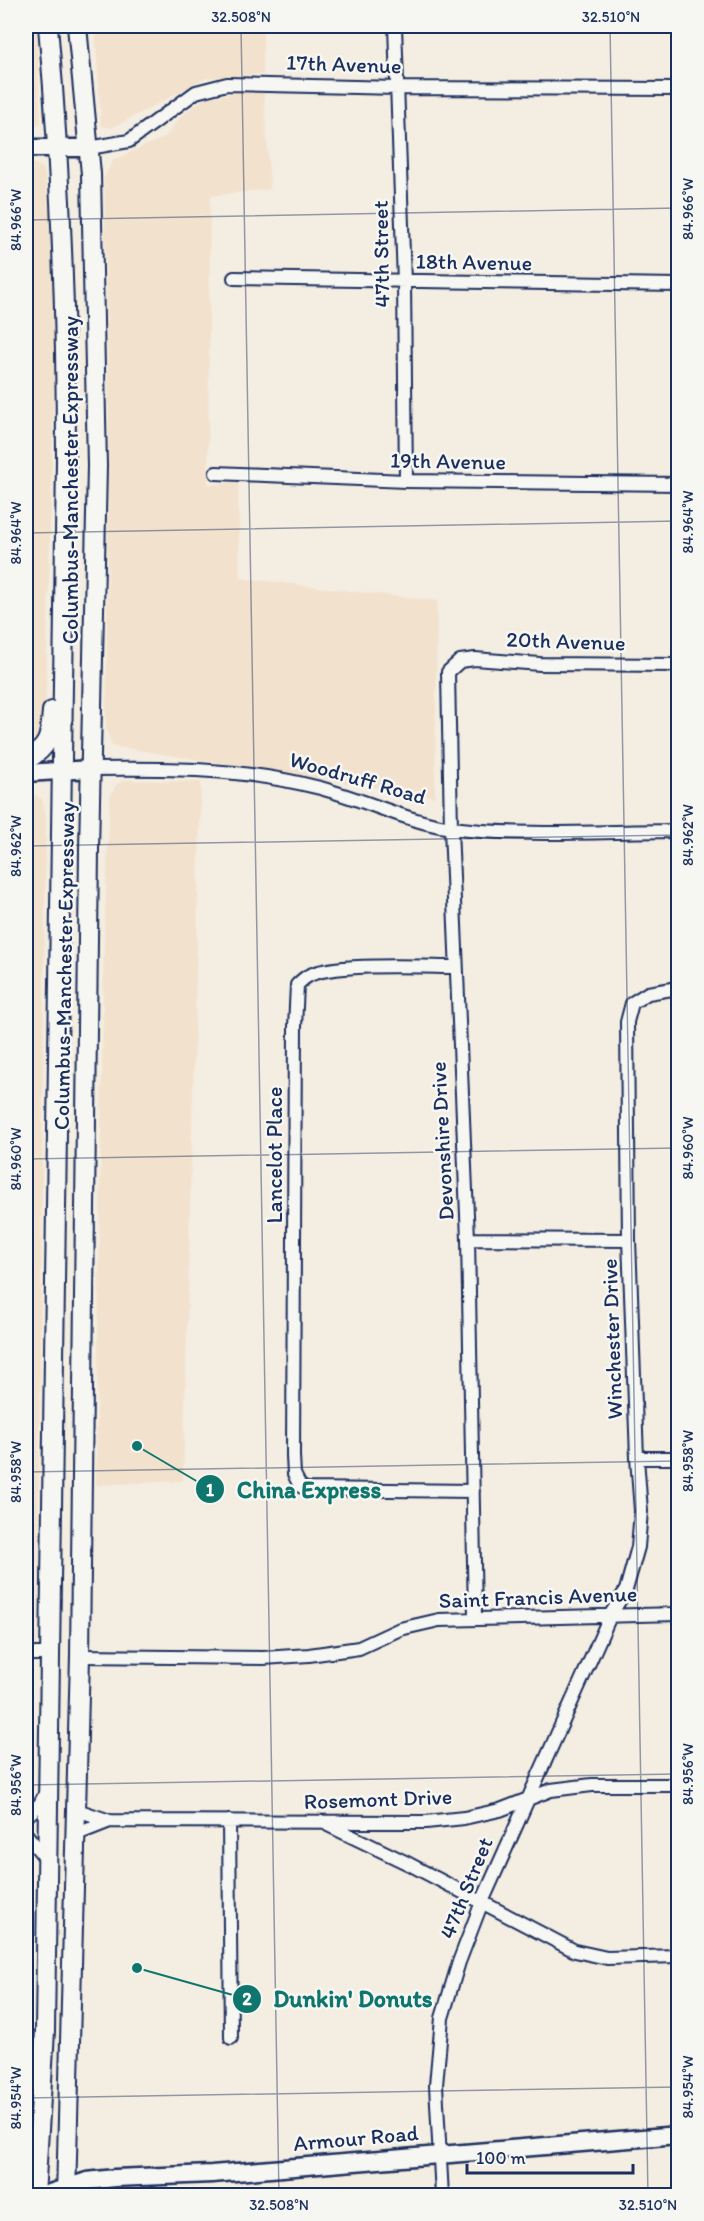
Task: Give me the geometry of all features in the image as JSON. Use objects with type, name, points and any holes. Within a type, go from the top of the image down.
[{"type":"main road","name":"Columbus-Manchester Expressway","points":[[37,2196],[45,2031],[66,302],[59,148],[48,26]]},
{"type":"main road","name":"Columbus-Manchester Expressway","points":[[66,2192],[77,1834],[84,1219],[97,466],[95,300],[89,148],[77,26]]},
{"type":"main road","points":[[26,760],[39,753],[51,733],[52,683],[63,664]]},
{"type":"main road","points":[[56,1106],[71,1112],[75,1117],[77,1199],[84,1219]]},
{"type":"street","name":"47th Street","points":[[395,26],[404,282],[406,481]]},
{"type":"street","name":"17th Avenue","points":[[26,148],[89,148],[129,141],[153,126],[182,101],[212,86],[255,83],[398,88],[678,89]]},
{"type":"street","name":"18th Avenue","points":[[234,278],[678,285]]},
{"type":"street","name":"19th Avenue","points":[[216,473],[406,481],[678,484]]},
{"type":"street","name":"20th Avenue","points":[[453,666],[475,659],[540,664],[678,665]]},
{"type":"street","name":"Devonshire Drive","points":[[453,666],[448,672],[447,690],[468,1239],[475,1617]]},
{"type":"street","name":"Woodruff Road","points":[[26,772],[181,767],[260,774],[328,790],[405,817],[451,828],[514,831],[678,831]]},
{"type":"street","name":"Lancelot Place","points":[[456,967],[401,966],[323,971],[308,976],[297,985],[294,1027],[293,1456],[294,1474],[300,1486],[318,1489],[473,1491]]},
{"type":"street","name":"Winchester Drive","points":[[611,1614],[626,1590],[639,1547],[641,1511],[629,1240],[627,1022],[633,1003],[648,993],[678,988]]},
{"type":"street","points":[[468,1239],[629,1240]]},
{"type":"street","points":[[637,1458],[678,1458]]},
{"type":"street","name":"47th Street","points":[[442,2196],[436,2085],[442,2018],[459,1962],[482,1902],[527,1797],[611,1614]]},
{"type":"street","name":"Saint Francis Avenue","points":[[80,1656],[309,1656],[359,1648],[410,1627],[439,1620],[475,1617],[678,1614]]},
{"type":"street","points":[[26,1654],[50,1654]]},
{"type":"street","name":"Rosemont Drive","points":[[77,1810],[110,1821],[324,1824],[426,1822],[464,1818],[500,1810],[527,1797],[551,1790],[592,1785],[678,1785]]},
{"type":"street","points":[[26,1817],[39,1804],[47,1791]]},
{"type":"street","name":"Rosemont Drive","points":[[77,1834],[110,1821]]},
{"type":"street","points":[[229,1821],[231,2038]]},
{"type":"street","points":[[324,1824],[575,1951],[607,1958],[678,1956]]},
{"type":"street","points":[[26,1834],[46,1859]]},
{"type":"street","name":"Armour Road","points":[[37,2196],[66,2192],[87,2181],[115,2178],[212,2174],[678,2134]]},
{"type":"shaded area","points":[[26,26],[36,26],[41,124],[26,131]]},
{"type":"shaded area","points":[[95,26],[263,26],[263,74],[206,78],[112,128],[101,126]]},
{"type":"shaded area","points":[[238,92],[264,93],[270,189],[210,196],[208,485],[238,482],[240,578],[437,601],[435,797],[112,746],[106,728],[109,430],[104,178],[113,160],[165,137],[181,116],[204,99]]},
{"type":"shaded area","points":[[26,163],[33,163],[44,169],[54,241],[55,346],[45,732],[40,741],[26,750]]},
{"type":"shaded area","points":[[124,780],[201,782],[183,1481],[96,1485],[104,938],[110,798],[116,785]]},
{"type":"shaded area","points":[[26,790],[42,799],[46,816],[37,1646],[26,1646]]},
{"type":"place","name":"China Express","points":[[137,1446]]},
{"type":"place","name":"Dunkin' Donuts","points":[[137,1968]]}]
